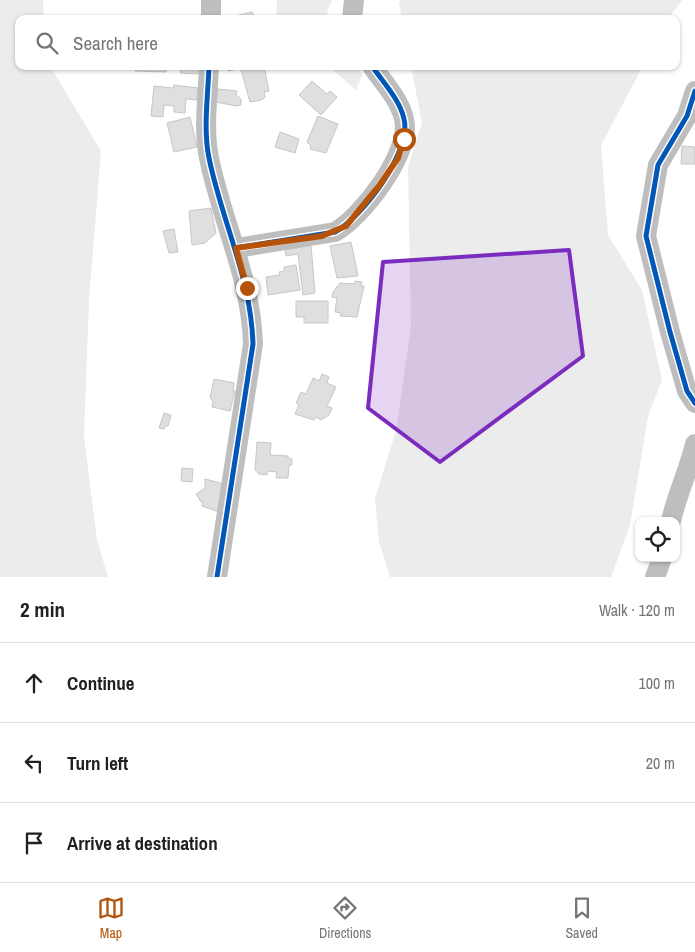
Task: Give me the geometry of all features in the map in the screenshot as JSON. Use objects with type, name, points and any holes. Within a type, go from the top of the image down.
[{"type":"street","points":[[211,0],[211,15]]},
{"type":"street","points":[[352,15],[354,0]]},
{"type":"street","points":[[209,70],[206,125],[208,156],[247,288],[252,318],[253,344],[217,577]]},
{"type":"street","points":[[236,248],[335,232],[346,226],[379,186],[398,158],[404,139],[405,120],[400,107],[375,70]]},
{"type":"street","points":[[695,91],[687,116],[658,166],[646,236],[687,391],[695,403]]},
{"type":"street","points":[[672,517],[676,498],[692,460],[695,444]]},
{"type":"street","points":[[655,577],[661,562]]},
{"type":"highlighted area","points":[[569,250],[583,356],[440,462],[368,408],[383,262]]},
{"type":"shaded area","points":[[0,0],[43,0],[44,15],[15,15],[15,70],[52,70],[101,151],[89,300],[84,437],[97,540],[108,577],[0,577]]},
{"type":"shaded area","points":[[277,0],[332,0],[327,11],[329,15],[276,15]]},
{"type":"shaded area","points":[[401,0],[682,0],[671,15],[401,15],[399,3]]},
{"type":"shaded area","points":[[333,70],[360,70],[362,75],[356,90]]},
{"type":"shaded area","points":[[412,70],[641,70],[601,145],[608,235],[642,290],[662,380],[648,416],[630,525],[611,577],[390,577],[379,542],[375,498],[396,431],[411,326],[408,167],[422,123]]},
{"type":"building","points":[[252,12],[254,15],[239,15]]},
{"type":"building","points":[[166,70],[166,72],[135,71]]},
{"type":"building","points":[[180,70],[200,70],[199,74],[180,73]]},
{"type":"building","points":[[241,70],[265,70],[269,91],[264,92],[265,97],[262,100],[250,102]]},
{"type":"building","points":[[312,81],[327,94],[330,91],[337,97],[321,115],[299,95]]},
{"type":"building","points":[[174,85],[198,88],[197,100],[186,99],[185,113],[174,112],[174,106],[164,105],[163,117],[151,116],[154,86],[173,88]]},
{"type":"building","points":[[218,89],[237,91],[236,95],[241,99],[241,105],[236,106],[216,102]]},
{"type":"building","points":[[318,116],[338,124],[326,153],[310,149],[311,146],[307,142]]},
{"type":"building","points":[[190,117],[197,147],[174,152],[167,123]]},
{"type":"building","points":[[280,132],[299,139],[295,153],[275,147]]},
{"type":"building","points":[[682,146],[695,147],[695,164],[681,164]]},
{"type":"building","points":[[211,208],[216,233],[205,243],[192,245],[189,211]]},
{"type":"building","points":[[174,229],[178,252],[169,253],[163,231]]},
{"type":"building","points":[[351,242],[358,276],[337,278],[330,246]]},
{"type":"building","points":[[311,245],[315,293],[303,295],[298,254],[286,256],[285,248]]},
{"type":"building","points":[[296,265],[300,290],[268,295],[266,277],[280,275],[279,272],[284,271],[284,267]]},
{"type":"building","points":[[355,281],[362,282],[361,286],[364,286],[357,317],[340,316],[341,313],[335,312],[337,298],[332,297],[333,292],[340,283],[355,284]]},
{"type":"building","points":[[296,301],[328,301],[328,323],[304,323],[304,317],[296,317]]},
{"type":"building","points":[[322,374],[329,377],[327,383],[336,387],[327,406],[332,408],[329,415],[321,420],[316,417],[314,420],[295,414],[299,405],[296,403],[301,392],[306,394],[313,378],[319,381]]},
{"type":"building","points":[[214,379],[234,383],[233,391],[235,391],[230,411],[212,407],[213,401],[210,398]]},
{"type":"building","points":[[164,413],[171,415],[168,426],[165,426],[164,429],[159,428]]},
{"type":"building","points":[[257,442],[271,443],[270,455],[288,456],[288,458],[292,459],[292,465],[289,465],[288,478],[276,478],[277,472],[267,471],[267,475],[259,474],[255,470]]},
{"type":"building","points":[[182,468],[193,469],[192,482],[181,481]]},
{"type":"building","points":[[205,479],[224,484],[219,512],[202,506],[203,501],[201,502],[196,494],[205,488]]},
{"type":"cycle path","points":[[209,70],[206,124],[207,147],[215,182],[242,273],[251,319],[253,344],[217,577]]},
{"type":"cycle path","points":[[236,248],[335,232],[358,213],[371,198],[393,165],[404,133],[404,119],[399,105],[375,70]]},
{"type":"cycle path","points":[[695,91],[687,116],[658,165],[646,236],[687,391],[695,403]]},
{"type":"route","points":[[247,288],[236,248],[322,236],[346,226],[379,186],[398,158],[404,139]]}]
